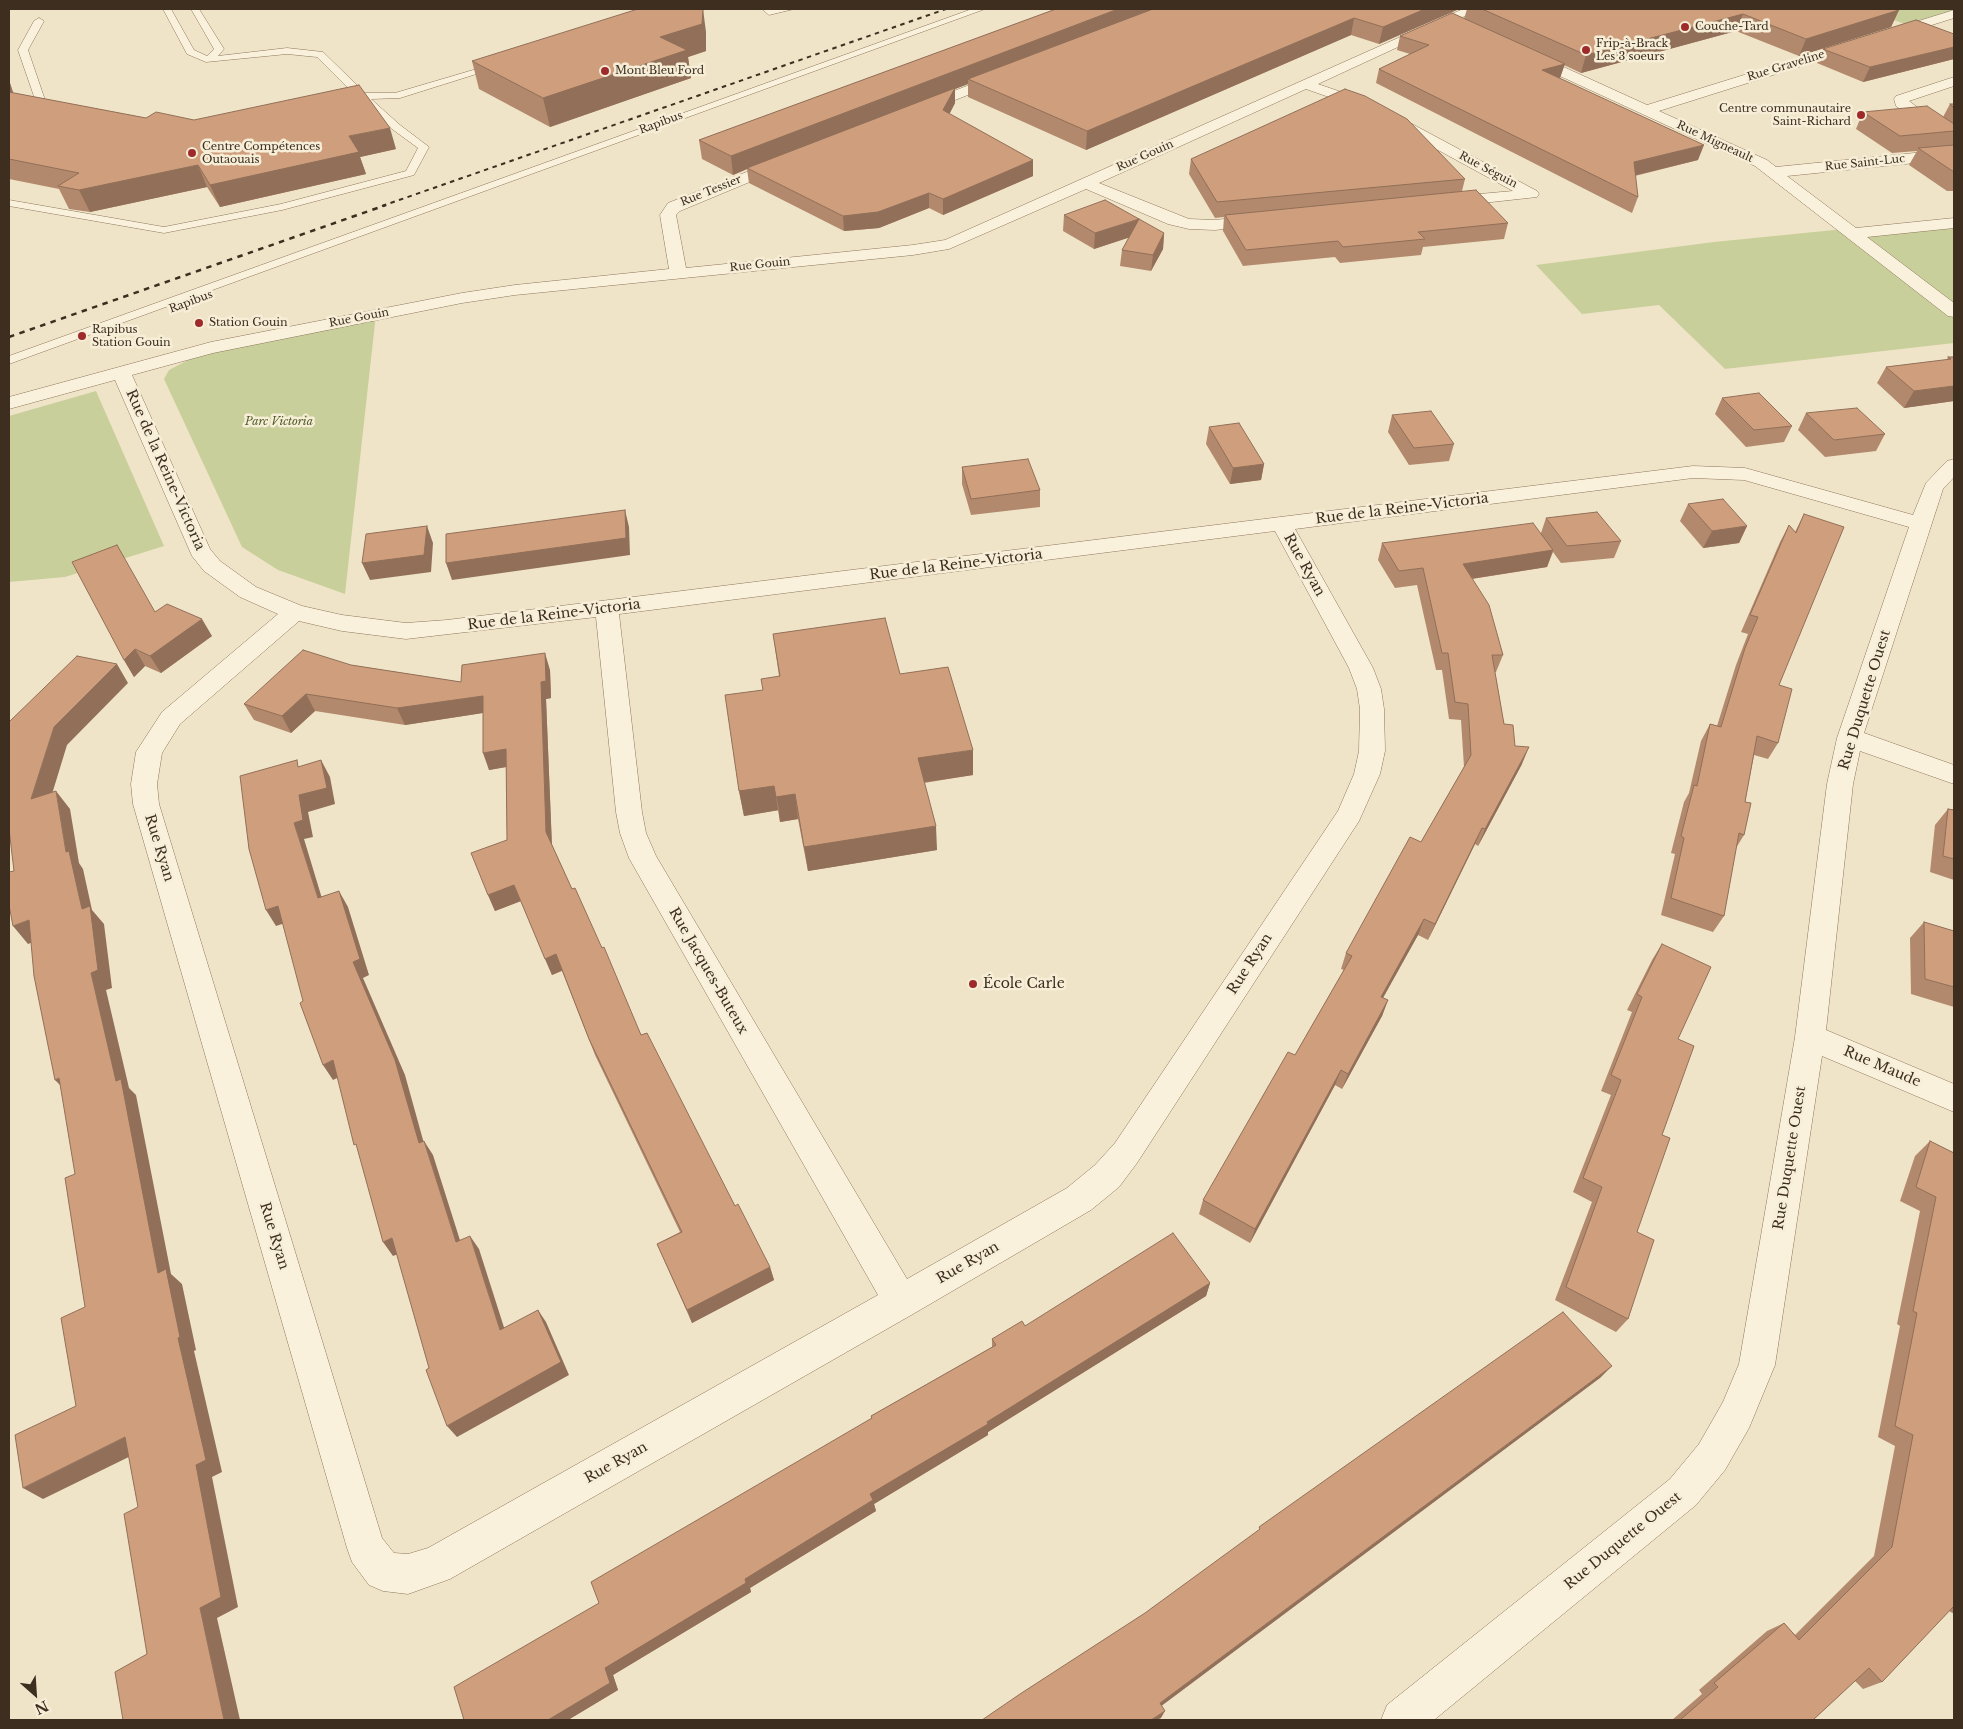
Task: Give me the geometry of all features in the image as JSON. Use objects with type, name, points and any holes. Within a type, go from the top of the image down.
[{"type":"street","name":"Rue Gouin","points":[[9,403],[121,372],[284,332],[462,298],[515,290],[932,248],[963,238],[1448,19],[1474,9]]},
{"type":"street","name":"Rue Graveline","points":[[1646,110],[1954,14]]},
{"type":"street","points":[[1448,19],[1470,29]]},
{"type":"street","name":"Rue Migneault","points":[[1514,49],[1761,163],[1775,172],[1844,229],[1854,233],[1954,312]]},
{"type":"street","points":[[902,116],[1021,70]]},
{"type":"street","points":[[1901,103],[1901,99],[1954,81]]},
{"type":"street","name":"Rue Séguin","points":[[1304,84],[1368,106],[1531,194],[1433,203]]},
{"type":"street","points":[[1901,103],[1945,99]]},
{"type":"street","points":[[1901,103],[1946,134]]},
{"type":"street","name":"Rue Saint-Luc","points":[[1775,172],[1954,154]]},
{"type":"street","name":"Rue Tessier","points":[[678,273],[668,216],[674,207],[800,156]]},
{"type":"street","points":[[1086,183],[1174,220],[1189,224],[1215,225],[1275,219]]},
{"type":"street","points":[[1854,233],[1954,223]]},
{"type":"street","name":"Rue de la Reine-Victoria","points":[[121,372],[200,551],[212,566],[228,580],[248,592],[295,612],[342,623],[406,631],[607,609],[1693,472],[1745,474],[1921,524]]},
{"type":"street","name":"Rue Duquette Ouest","points":[[1402,1720],[1683,1492],[1712,1456],[1736,1415],[1757,1365],[1810,1037],[1840,784],[1850,738],[1933,487],[1954,465]]},
{"type":"street","name":"Rue Ryan","points":[[295,612],[171,718],[148,752],[144,784],[146,804],[366,1548],[383,1571],[408,1574],[436,1565],[901,1302],[1079,1199],[1107,1176],[1126,1153],[1350,814],[1367,774],[1372,751],[1372,709],[1369,689],[1361,668],[1282,524]]},
{"type":"street","name":"Rue Jacques-Buteux","points":[[607,609],[629,812],[633,833],[643,858],[901,1302]]},
{"type":"street","points":[[1850,738],[1954,775]]},
{"type":"street","name":"Rue Maude","points":[[1810,1037],[1954,1098]]},
{"type":"lane","points":[[9,203],[164,230],[282,207],[410,174],[424,147],[396,127],[320,54],[287,51],[209,60],[190,52],[167,9]]},
{"type":"lane","points":[[195,9],[219,49],[209,60]]},
{"type":"lane","points":[[766,9],[769,12],[790,9]]},
{"type":"lane","name":"Rapibus","points":[[9,360],[980,9]]},
{"type":"lane","points":[[39,21],[23,50],[42,105],[72,111]]},
{"type":"lane","points":[[342,100],[362,96],[396,96],[509,62]]},
{"type":"lane","name":"Rapibus","points":[[9,370],[220,291],[342,239]]},
{"type":"green space","points":[[1863,9],[1954,9],[1954,14],[1913,27]]},
{"type":"green space","points":[[1954,223],[1954,343],[1725,369],[1659,305],[1582,314],[1536,265],[1714,242],[1844,229],[1854,233]]},
{"type":"green space","name":"Parc Victoria","points":[[376,314],[345,594],[278,570],[242,547],[164,379],[169,370],[211,348]]},
{"type":"green space","points":[[96,391],[164,546],[65,577],[9,582],[9,416]]},
{"type":"building","points":[[638,9],[703,9],[702,24],[660,37],[687,50],[543,98],[472,61]]},
{"type":"building","points":[[1056,9],[1118,9],[731,156],[699,140]]},
{"type":"building","points":[[1153,9],[1425,9],[1383,27],[1354,18],[1087,131],[968,79]]},
{"type":"building","points":[[1482,9],[1899,10],[1806,39],[1743,14],[1586,55]]},
{"type":"building","points":[[1452,13],[1565,64],[1542,70],[1704,145],[1634,162],[1638,197],[1379,69],[1429,45],[1400,36]]},
{"type":"building","points":[[1916,20],[1954,34],[1954,47],[1870,67],[1823,49]]},
{"type":"building","name":"Centre Compétences Outaouais","points":[[359,85],[390,128],[349,136],[359,152],[210,185],[198,165],[79,190],[58,186],[79,173],[9,159],[9,92],[146,118],[156,112],[194,120]]},
{"type":"building","points":[[955,88],[943,110],[1033,160],[943,199],[929,193],[878,212],[843,216],[747,168]]},
{"type":"building","points":[[1345,89],[1365,96],[1407,119],[1465,179],[1217,202],[1191,159]]},
{"type":"building","points":[[1927,106],[1954,124],[1954,131],[1900,136],[1863,112]]},
{"type":"building","points":[[1954,145],[1954,172],[1918,148]]},
{"type":"building","points":[[1476,190],[1508,223],[1418,232],[1425,239],[1343,247],[1338,241],[1246,250],[1225,215]]},
{"type":"building","points":[[1105,200],[1139,219],[1095,233],[1064,215]]},
{"type":"building","points":[[1139,219],[1164,233],[1153,255],[1122,250]]},
{"type":"building","points":[[1948,357],[1954,357],[1954,386],[1914,391],[1886,367],[1951,359]]},
{"type":"building","points":[[1759,393],[1792,426],[1754,430],[1722,398]]},
{"type":"building","points":[[1857,408],[1885,434],[1834,440],[1806,413]]},
{"type":"building","points":[[1431,411],[1454,444],[1414,448],[1392,415]]},
{"type":"building","points":[[1239,423],[1264,464],[1233,468],[1209,427]]},
{"type":"building","points":[[1028,459],[1040,490],[971,499],[962,467]]},
{"type":"building","points":[[1723,499],[1747,526],[1712,531],[1688,504]]},
{"type":"building","points":[[625,510],[626,538],[446,563],[446,534]]},
{"type":"building","points":[[1597,512],[1621,541],[1567,546],[1546,518]]},
{"type":"building","points":[[1804,514],[1844,527],[1779,685],[1792,689],[1778,743],[1757,736],[1745,802],[1751,803],[1744,835],[1739,833],[1724,916],[1671,898],[1684,838],[1681,836],[1694,785],[1697,786],[1710,724],[1721,727],[1745,648],[1758,617],[1750,615],[1789,525],[1796,533]]},
{"type":"building","points":[[1533,523],[1553,550],[1463,564],[1489,605],[1503,655],[1492,655],[1504,724],[1513,725],[1515,746],[1529,747],[1485,829],[1482,828],[1435,924],[1424,919],[1381,997],[1388,1000],[1348,1074],[1341,1070],[1255,1229],[1203,1200],[1288,1052],[1295,1055],[1352,956],[1346,953],[1410,837],[1421,842],[1471,755],[1468,704],[1455,702],[1448,653],[1442,653],[1423,568],[1399,571],[1382,543]]},
{"type":"building","points":[[427,526],[424,555],[362,563],[366,534]]},
{"type":"building","points":[[117,545],[155,612],[167,604],[202,619],[150,656],[135,649],[124,660],[72,562]]},
{"type":"building","points":[[885,618],[900,674],[948,667],[973,750],[918,758],[936,826],[804,847],[795,794],[776,797],[774,786],[739,791],[725,695],[763,690],[761,679],[780,676],[773,634]]},
{"type":"building","points":[[303,650],[351,665],[461,682],[462,665],[545,653],[546,681],[541,682],[546,832],[572,889],[575,888],[602,948],[604,947],[641,1035],[647,1033],[735,1206],[738,1204],[770,1267],[687,1310],[657,1244],[682,1232],[589,1039],[556,954],[545,959],[514,885],[488,895],[471,853],[507,840],[506,749],[483,753],[483,696],[397,708],[306,694],[282,716],[244,704]]},
{"type":"building","points":[[77,656],[117,664],[54,727],[31,799],[56,791],[66,852],[69,851],[82,909],[90,906],[98,970],[91,973],[116,1081],[121,1079],[158,1273],[166,1269],[180,1337],[178,1338],[206,1460],[196,1465],[221,1597],[200,1608],[224,1720],[123,1720],[115,1672],[147,1654],[124,1514],[138,1507],[125,1437],[23,1488],[15,1435],[76,1406],[61,1318],[85,1307],[65,1178],[75,1174],[59,1078],[55,1080],[34,976],[29,920],[13,926],[9,905],[9,872],[14,871],[9,829],[9,722]]},
{"type":"building","points":[[297,760],[298,767],[321,760],[327,788],[299,795],[303,820],[294,823],[318,898],[339,891],[360,959],[353,962],[395,1060],[419,1143],[424,1141],[456,1242],[470,1236],[500,1330],[538,1310],[561,1362],[447,1426],[426,1370],[429,1368],[392,1238],[383,1242],[356,1144],[354,1145],[333,1060],[323,1065],[300,1003],[303,1001],[278,906],[266,910],[249,849],[240,776]]},
{"type":"building","points":[[1948,809],[1954,810],[1954,859],[1943,856]]},
{"type":"building","points":[[1924,922],[1954,931],[1954,987],[1925,979]]},
{"type":"building","points":[[1662,944],[1711,967],[1678,1039],[1694,1046],[1662,1135],[1670,1138],[1637,1232],[1654,1240],[1628,1319],[1566,1287],[1602,1187],[1583,1178],[1621,1080],[1611,1075],[1642,997],[1637,994]]},
{"type":"building","points":[[1930,1141],[1954,1153],[1954,1606],[1882,1682],[1869,1668],[1813,1720],[1680,1720],[1718,1687],[1714,1683],[1784,1623],[1799,1640],[1892,1547],[1913,1435],[1895,1426],[1917,1313],[1913,1311],[1936,1197],[1916,1187]]},
{"type":"building","points":[[1173,1233],[1210,1283],[987,1422],[988,1424],[870,1494],[873,1500],[745,1579],[746,1583],[605,1668],[610,1683],[548,1720],[464,1720],[454,1687],[599,1603],[591,1582],[872,1418],[871,1416],[996,1345],[992,1339],[1022,1321],[1025,1326]]},
{"type":"building","points":[[1563,1312],[1612,1366],[1160,1703],[1165,1711],[1151,1720],[982,1720],[1145,1613],[1260,1529],[1259,1527]]},
{"type":"railway","points":[[382,206],[946,9]]},
{"type":"railway","points":[[9,337],[386,205]]},
{"type":"place","name":"Couche-Tard","points":[[1685,27]]},
{"type":"place","name":"Frip-à-Brack Les 3 soeurs","points":[[1586,50]]},
{"type":"place","name":"Mont Bleu Ford","points":[[605,71]]},
{"type":"place","name":"Centre communautaire Saint-Richard","points":[[1861,115]]},
{"type":"place","name":"Centre Compétences Outaouais","points":[[192,153]]},
{"type":"place","name":"Station Gouin","points":[[199,323]]},
{"type":"place","name":"Rapibus Station Gouin","points":[[82,336]]},
{"type":"place","name":"École Carle","points":[[973,984]]}]
